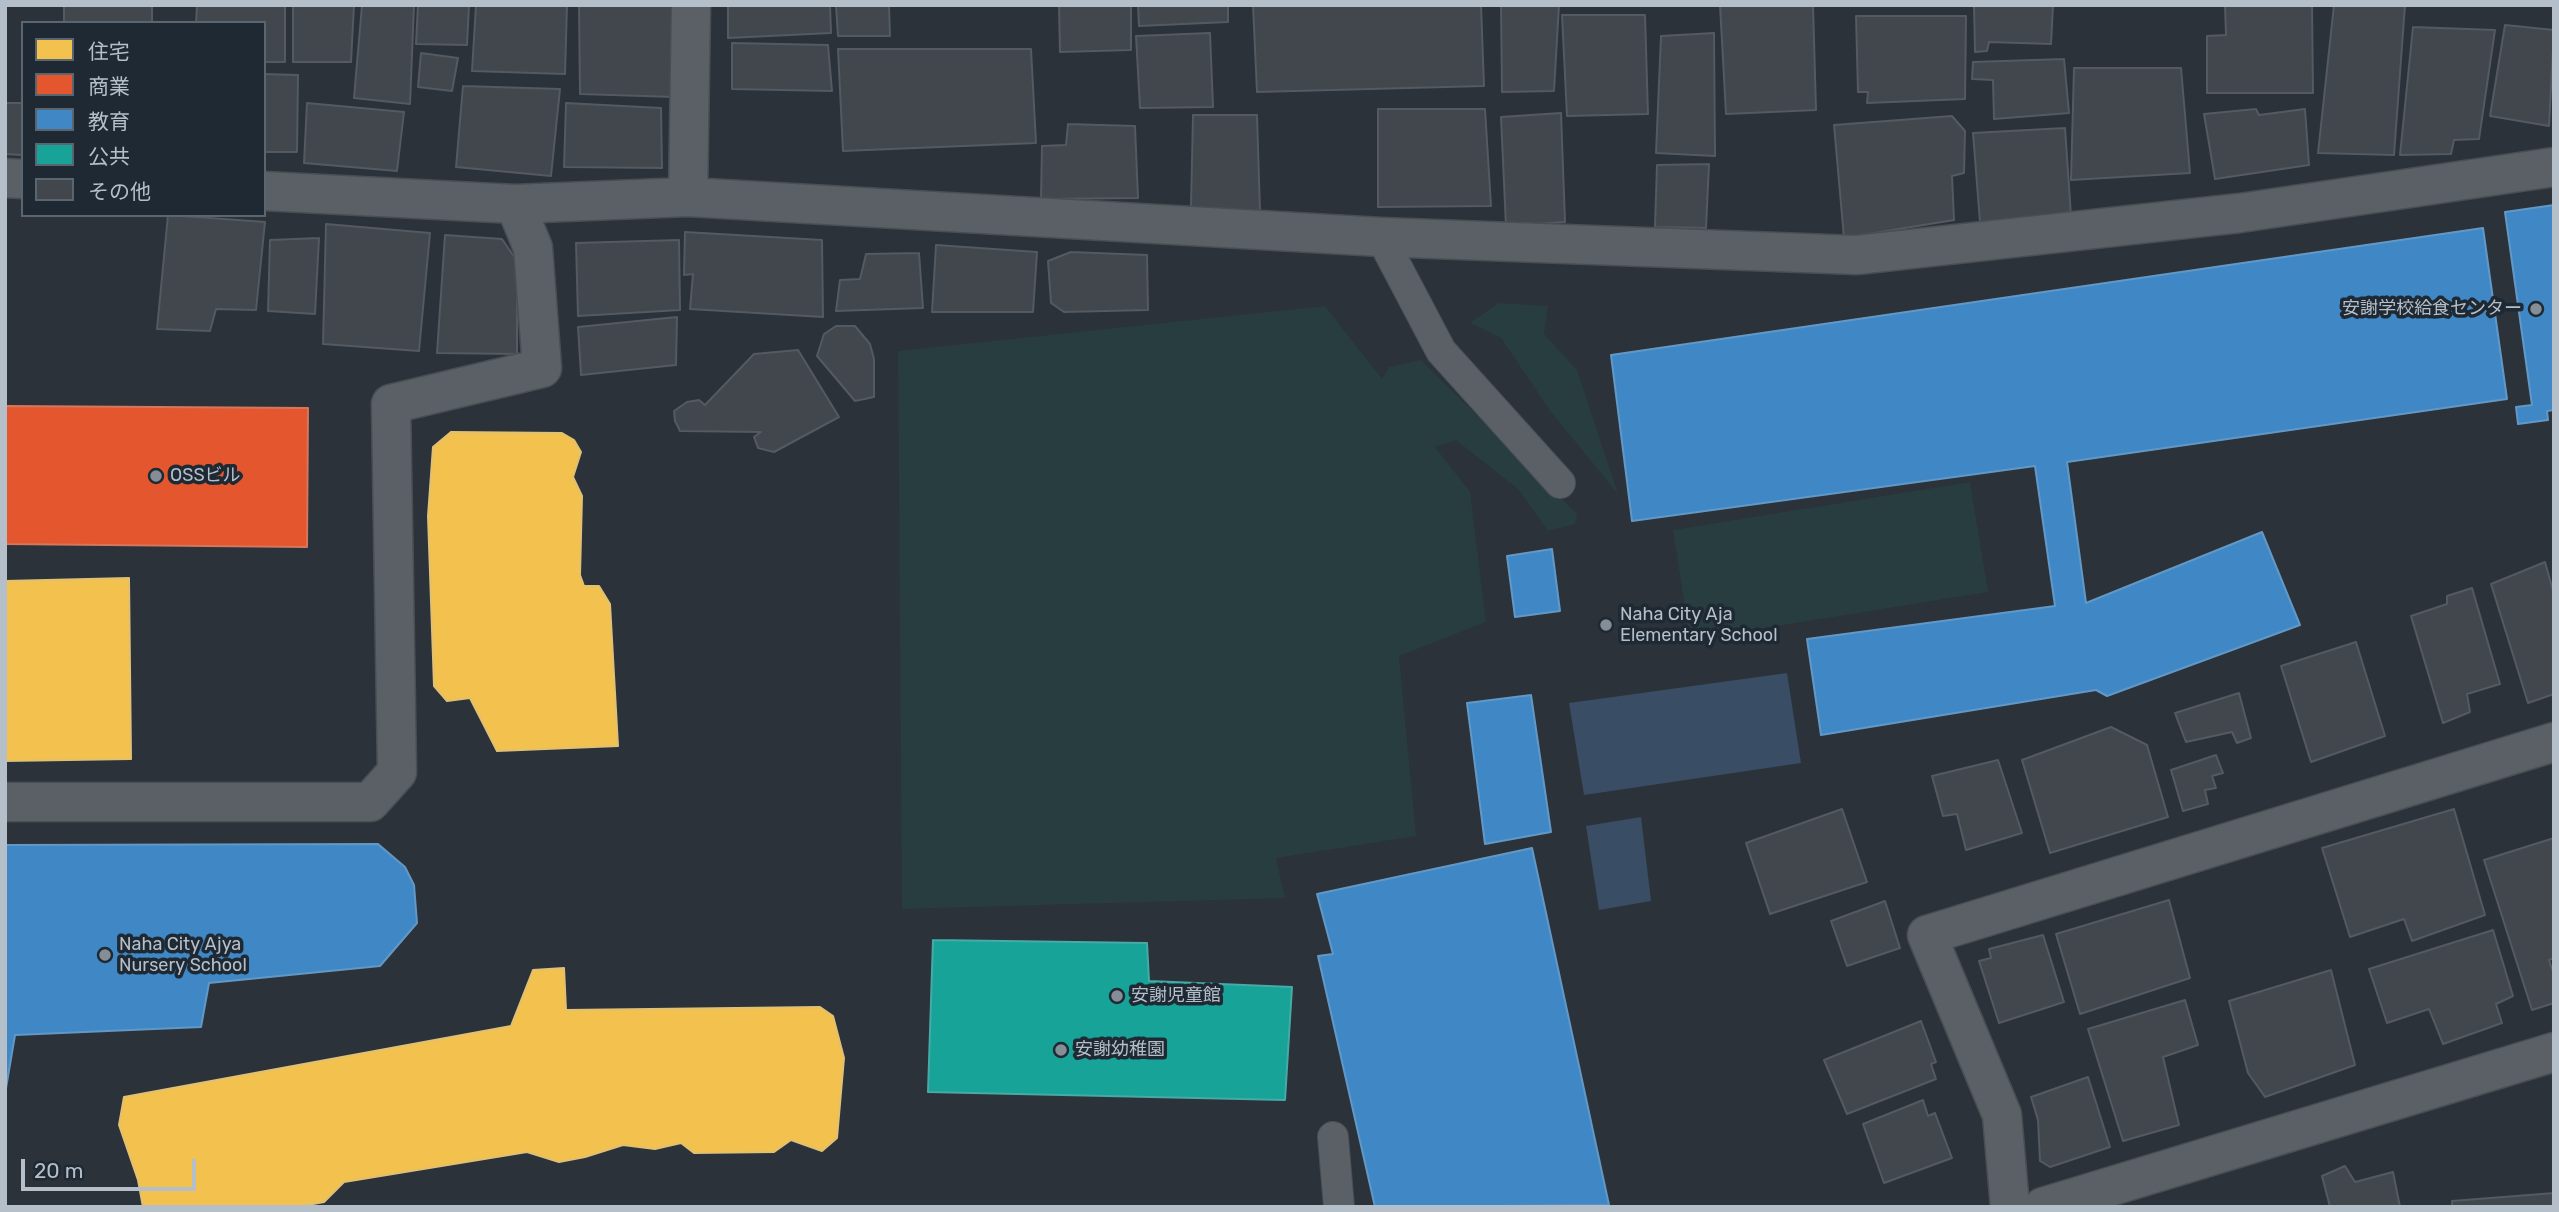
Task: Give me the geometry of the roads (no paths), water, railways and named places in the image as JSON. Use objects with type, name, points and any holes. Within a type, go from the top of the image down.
[{"type":"street","points":[[688,197],[691,5]]},
{"type":"street","points":[[266,191],[515,204],[688,197],[1381,237],[1856,255],[2240,214],[2554,167]]},
{"type":"street","points":[[5,802],[370,802],[397,772],[391,404],[542,368],[533,248],[515,204]]},
{"type":"street","points":[[2010,1207],[2002,1115],[1927,934],[2554,742]]},
{"type":"street","points":[[2043,1207],[2554,1052]]},
{"type":"lane","points":[[1381,237],[1441,351],[1560,483]]},
{"type":"lane","points":[[1333,1137],[1339,1207]]},
{"type":"water","points":[[1787,673],[1801,763],[1584,795],[1569,703]]},
{"type":"water","points":[[1641,817],[1651,901],[1599,910],[1586,826]]},
{"type":"place","name":"安謝学校給食センター","points":[[2536,309]]},
{"type":"place","name":"OSSビル","points":[[156,476]]},
{"type":"place","name":"Naha City Aja Elementary School","points":[[1606,625]]},
{"type":"place","name":"Naha City Ajya Nursery School","points":[[105,955]]},
{"type":"place","name":"安謝児童館","points":[[1117,996]]},
{"type":"place","name":"安謝幼稚園","points":[[1061,1050]]}]
